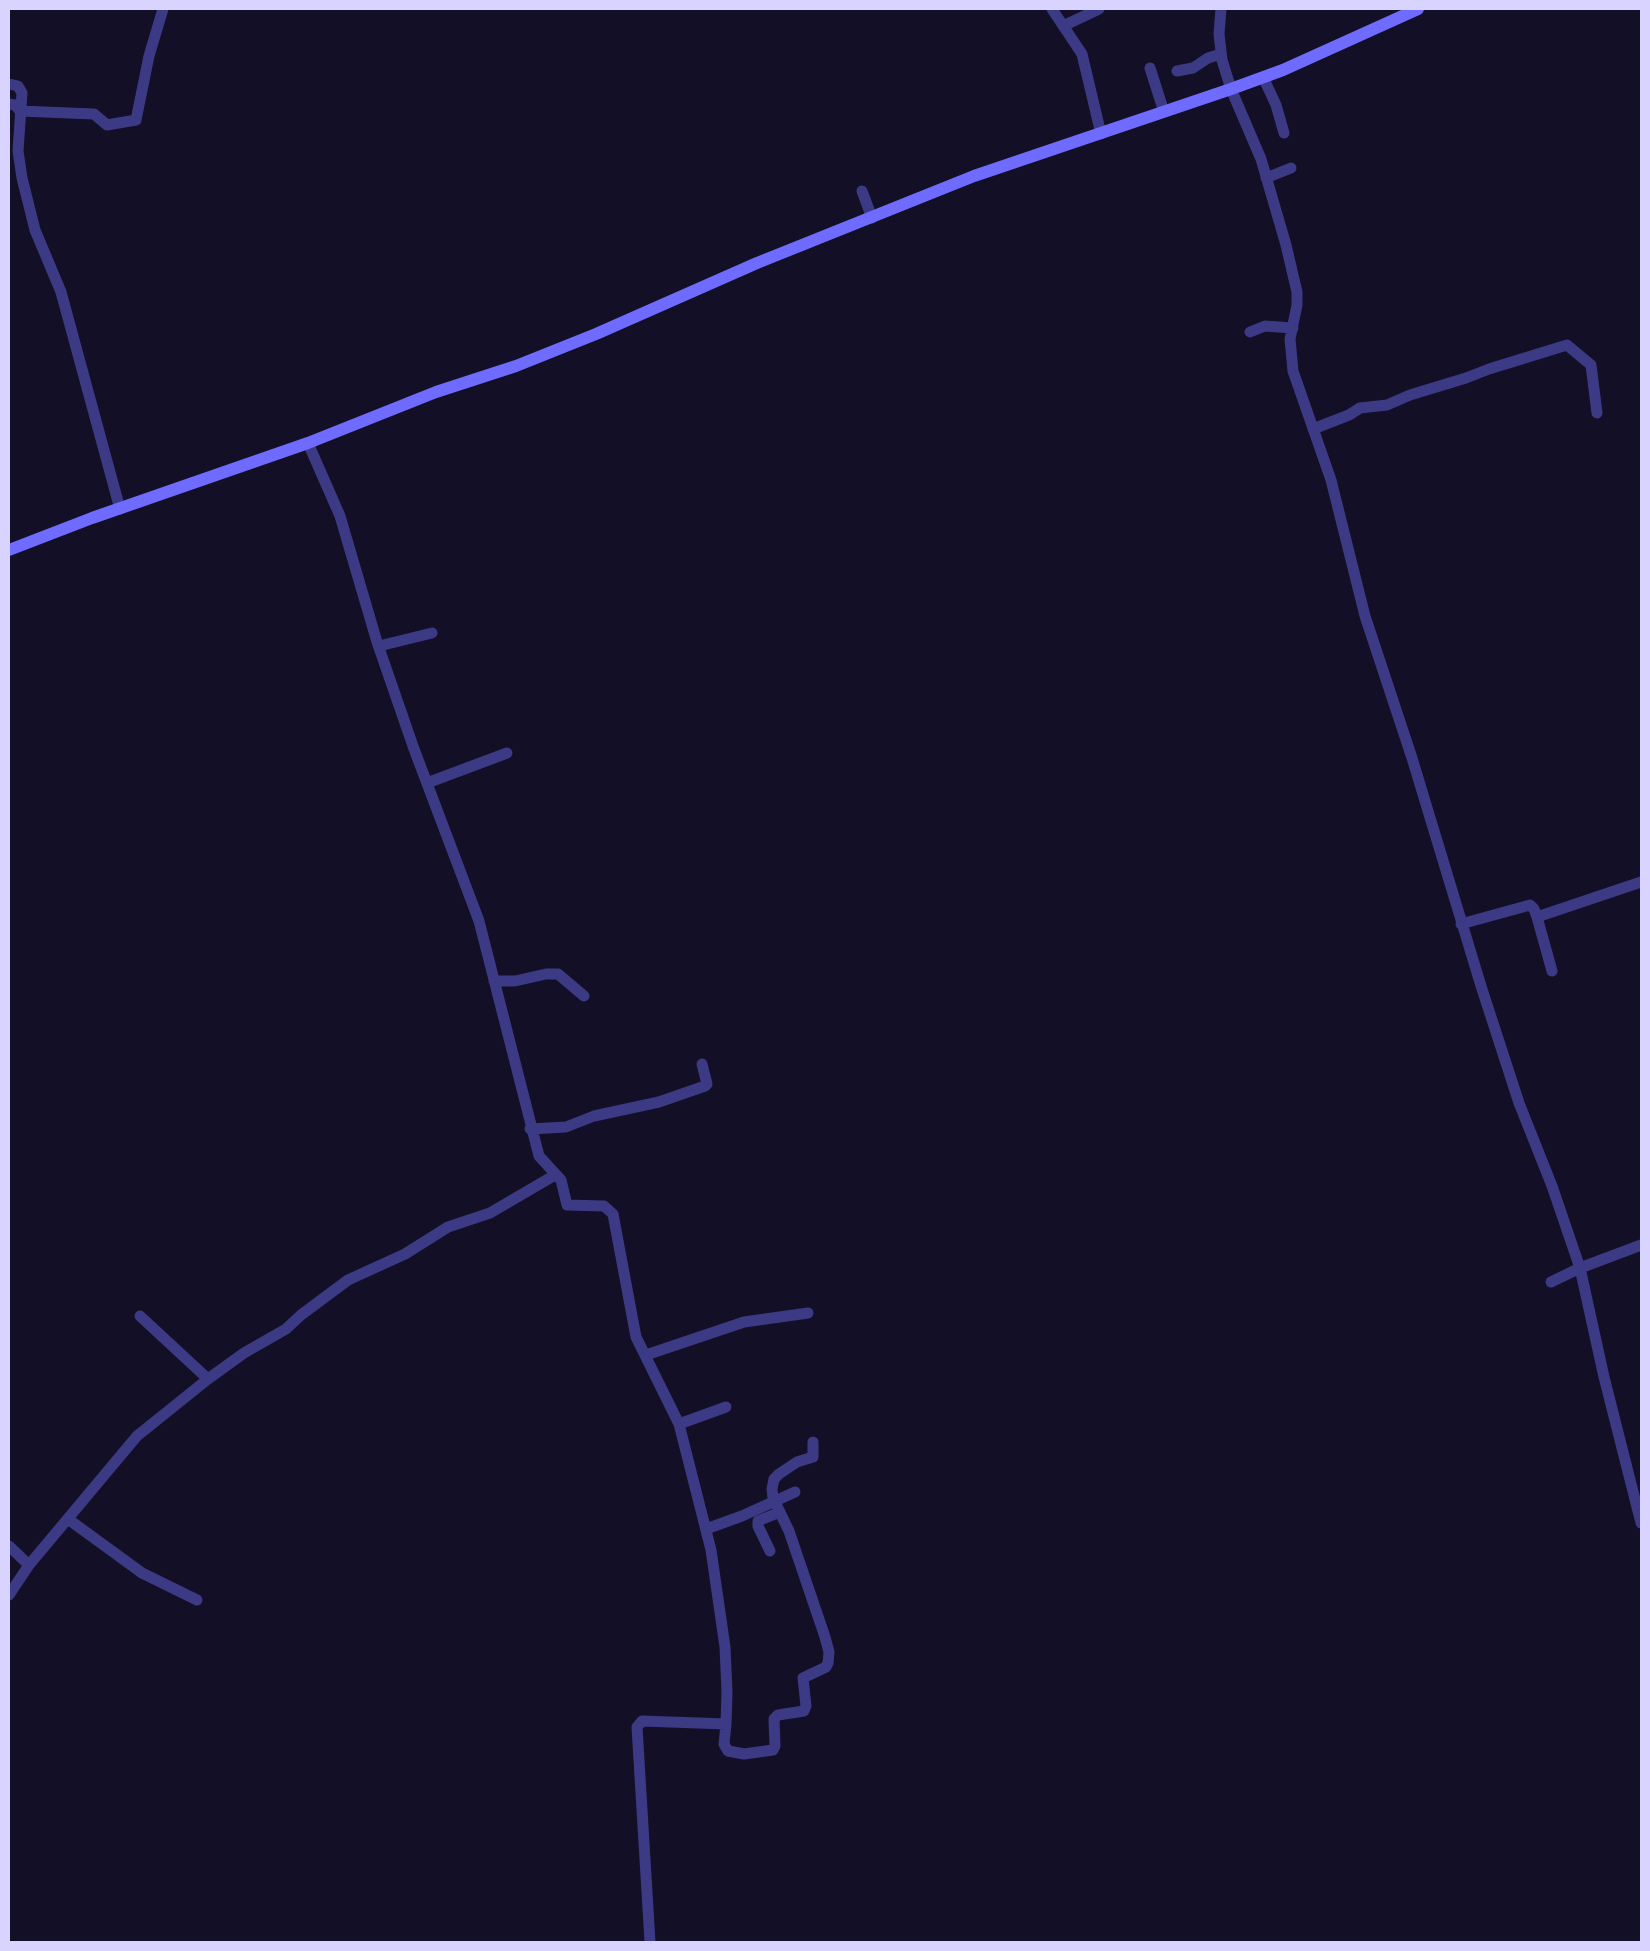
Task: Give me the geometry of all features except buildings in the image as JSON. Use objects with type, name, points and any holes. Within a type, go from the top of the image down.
[{"type":"main road","points":[[9,550],[308,443],[436,392],[516,366],[578,342],[757,263],[974,176],[1263,77],[1418,9]]},
{"type":"street","points":[[9,104],[15,106],[20,111],[92,114],[107,125],[136,120],[149,56],[163,9]]},
{"type":"street","points":[[1052,9],[1085,62],[1101,134]]},
{"type":"street","points":[[1063,26],[1099,9]]},
{"type":"street","points":[[1221,9],[1216,56],[1252,134],[1286,245],[1297,292],[1297,305],[1289,327],[1293,371],[1331,480],[1365,616],[1412,758],[1461,924],[1519,1104],[1552,1186],[1637,1497],[1641,1524]]},
{"type":"street","points":[[1177,70],[1193,68],[1216,56]]},
{"type":"street","points":[[1150,68],[1164,112]]},
{"type":"street","points":[[1263,77],[1276,105],[1284,132]]},
{"type":"street","points":[[9,84],[20,88],[18,151],[22,178],[35,230],[61,292],[120,509]]},
{"type":"street","points":[[1266,178],[1291,168]]},
{"type":"street","points":[[862,191],[872,218]]},
{"type":"street","points":[[1250,332],[1265,326],[1289,327]]},
{"type":"street","points":[[1313,429],[1349,415],[1360,408],[1387,405],[1489,368],[1565,346],[1572,348],[1591,365],[1597,413]]},
{"type":"street","points":[[308,443],[340,516],[379,646],[427,783],[479,920],[530,1130],[540,1160],[561,1180],[567,1206],[604,1206],[612,1212],[636,1335],[679,1424],[706,1529],[714,1569],[725,1647],[728,1692],[724,1744],[728,1751],[744,1754],[773,1750],[775,1746],[774,1719],[778,1715],[804,1711],[806,1706],[803,1678],[826,1667],[828,1663],[829,1652],[825,1637],[789,1531],[772,1489],[774,1478],[791,1466],[813,1456],[813,1442]]},
{"type":"street","points":[[379,646],[432,632]]},
{"type":"street","points":[[427,783],[506,753]]},
{"type":"street","points":[[1537,916],[1641,882]]},
{"type":"street","points":[[1461,924],[1530,905],[1537,916],[1552,971]]},
{"type":"street","points":[[494,981],[515,981],[546,974],[558,974],[584,996]]},
{"type":"street","points":[[530,1130],[566,1127],[594,1116],[659,1102],[705,1086],[707,1084],[702,1064]]},
{"type":"street","points":[[9,1595],[30,1565],[142,1430],[208,1379],[244,1352],[286,1329],[301,1314],[348,1280],[405,1254],[448,1227],[490,1213],[555,1175]]},
{"type":"street","points":[[1551,1282],[1641,1245]]},
{"type":"street","points":[[646,1355],[744,1322],[808,1313]]},
{"type":"street","points":[[140,1316],[208,1379]]},
{"type":"street","points":[[679,1424],[726,1407]]},
{"type":"street","points":[[770,1551],[758,1526],[758,1521],[795,1492]]},
{"type":"street","points":[[706,1529],[778,1507]]},
{"type":"street","points":[[68,1519],[142,1573],[196,1600]]},
{"type":"street","points":[[9,1546],[30,1565]]},
{"type":"street","points":[[650,1942],[637,1727],[642,1721],[652,1720],[726,1724]]}]
